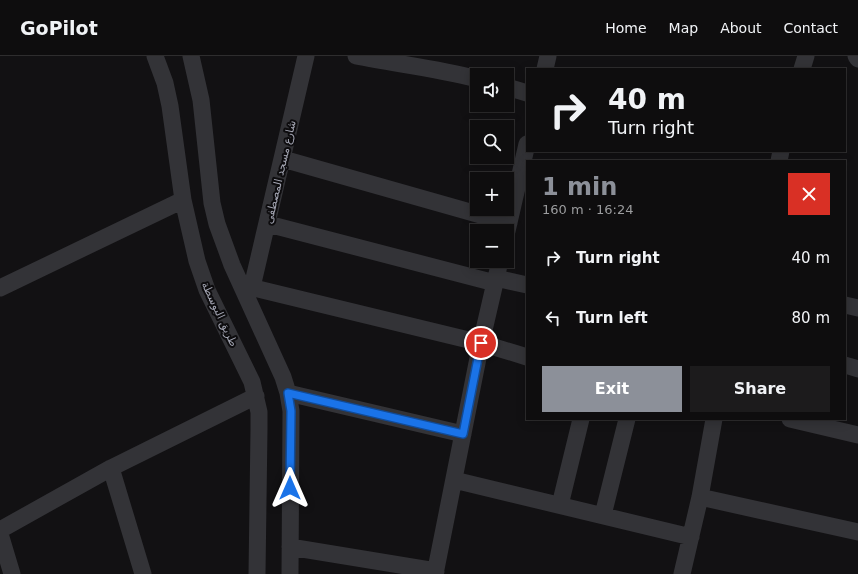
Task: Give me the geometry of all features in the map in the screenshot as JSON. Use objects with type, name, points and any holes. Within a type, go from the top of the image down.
[{"type":"street","name":"طريق البوسطة","points":[[155,56],[165,83],[170,106],[183,200],[197,261],[207,290],[246,369],[256,396],[259,412],[257,574]]},
{"type":"street","points":[[190,56],[201,100],[212,203],[224,245],[247,286],[288,393],[291,411],[290,574]]},
{"type":"street","name":"شارع مسجد المصطفى","points":[[247,286],[268,224],[306,56]]},
{"type":"street","points":[[356,56],[406,66],[448,71],[470,77]]},
{"type":"street","points":[[544,68],[548,56]]},
{"type":"street","points":[[802,68],[806,56]]},
{"type":"street","points":[[514,89],[526,93]]},
{"type":"street","points":[[509,224],[522,188],[526,152]]},
{"type":"street","points":[[283,159],[498,224]]},
{"type":"street","points":[[0,288],[183,200]]},
{"type":"street","points":[[268,224],[495,280],[526,285]]},
{"type":"street","points":[[290,547],[435,572],[481,343],[498,268]]},
{"type":"street","points":[[247,286],[481,343],[526,357]]},
{"type":"street","points":[[846,305],[858,308]]},
{"type":"street","points":[[846,365],[858,369]]},
{"type":"street","points":[[288,393],[463,434]]},
{"type":"street","points":[[0,530],[111,468],[256,396]]},
{"type":"street","points":[[560,505],[581,420]]},
{"type":"street","points":[[603,515],[627,420]]},
{"type":"street","points":[[682,574],[700,497],[714,420]]},
{"type":"street","points":[[794,420],[858,435]]},
{"type":"street","points":[[111,468],[143,574]]},
{"type":"street","points":[[454,480],[691,537]]},
{"type":"street","points":[[700,497],[858,532]]},
{"type":"street","points":[[0,534],[12,574]]},
{"type":"route","points":[[290,488],[291,411],[288,393],[463,434],[481,343]]}]
